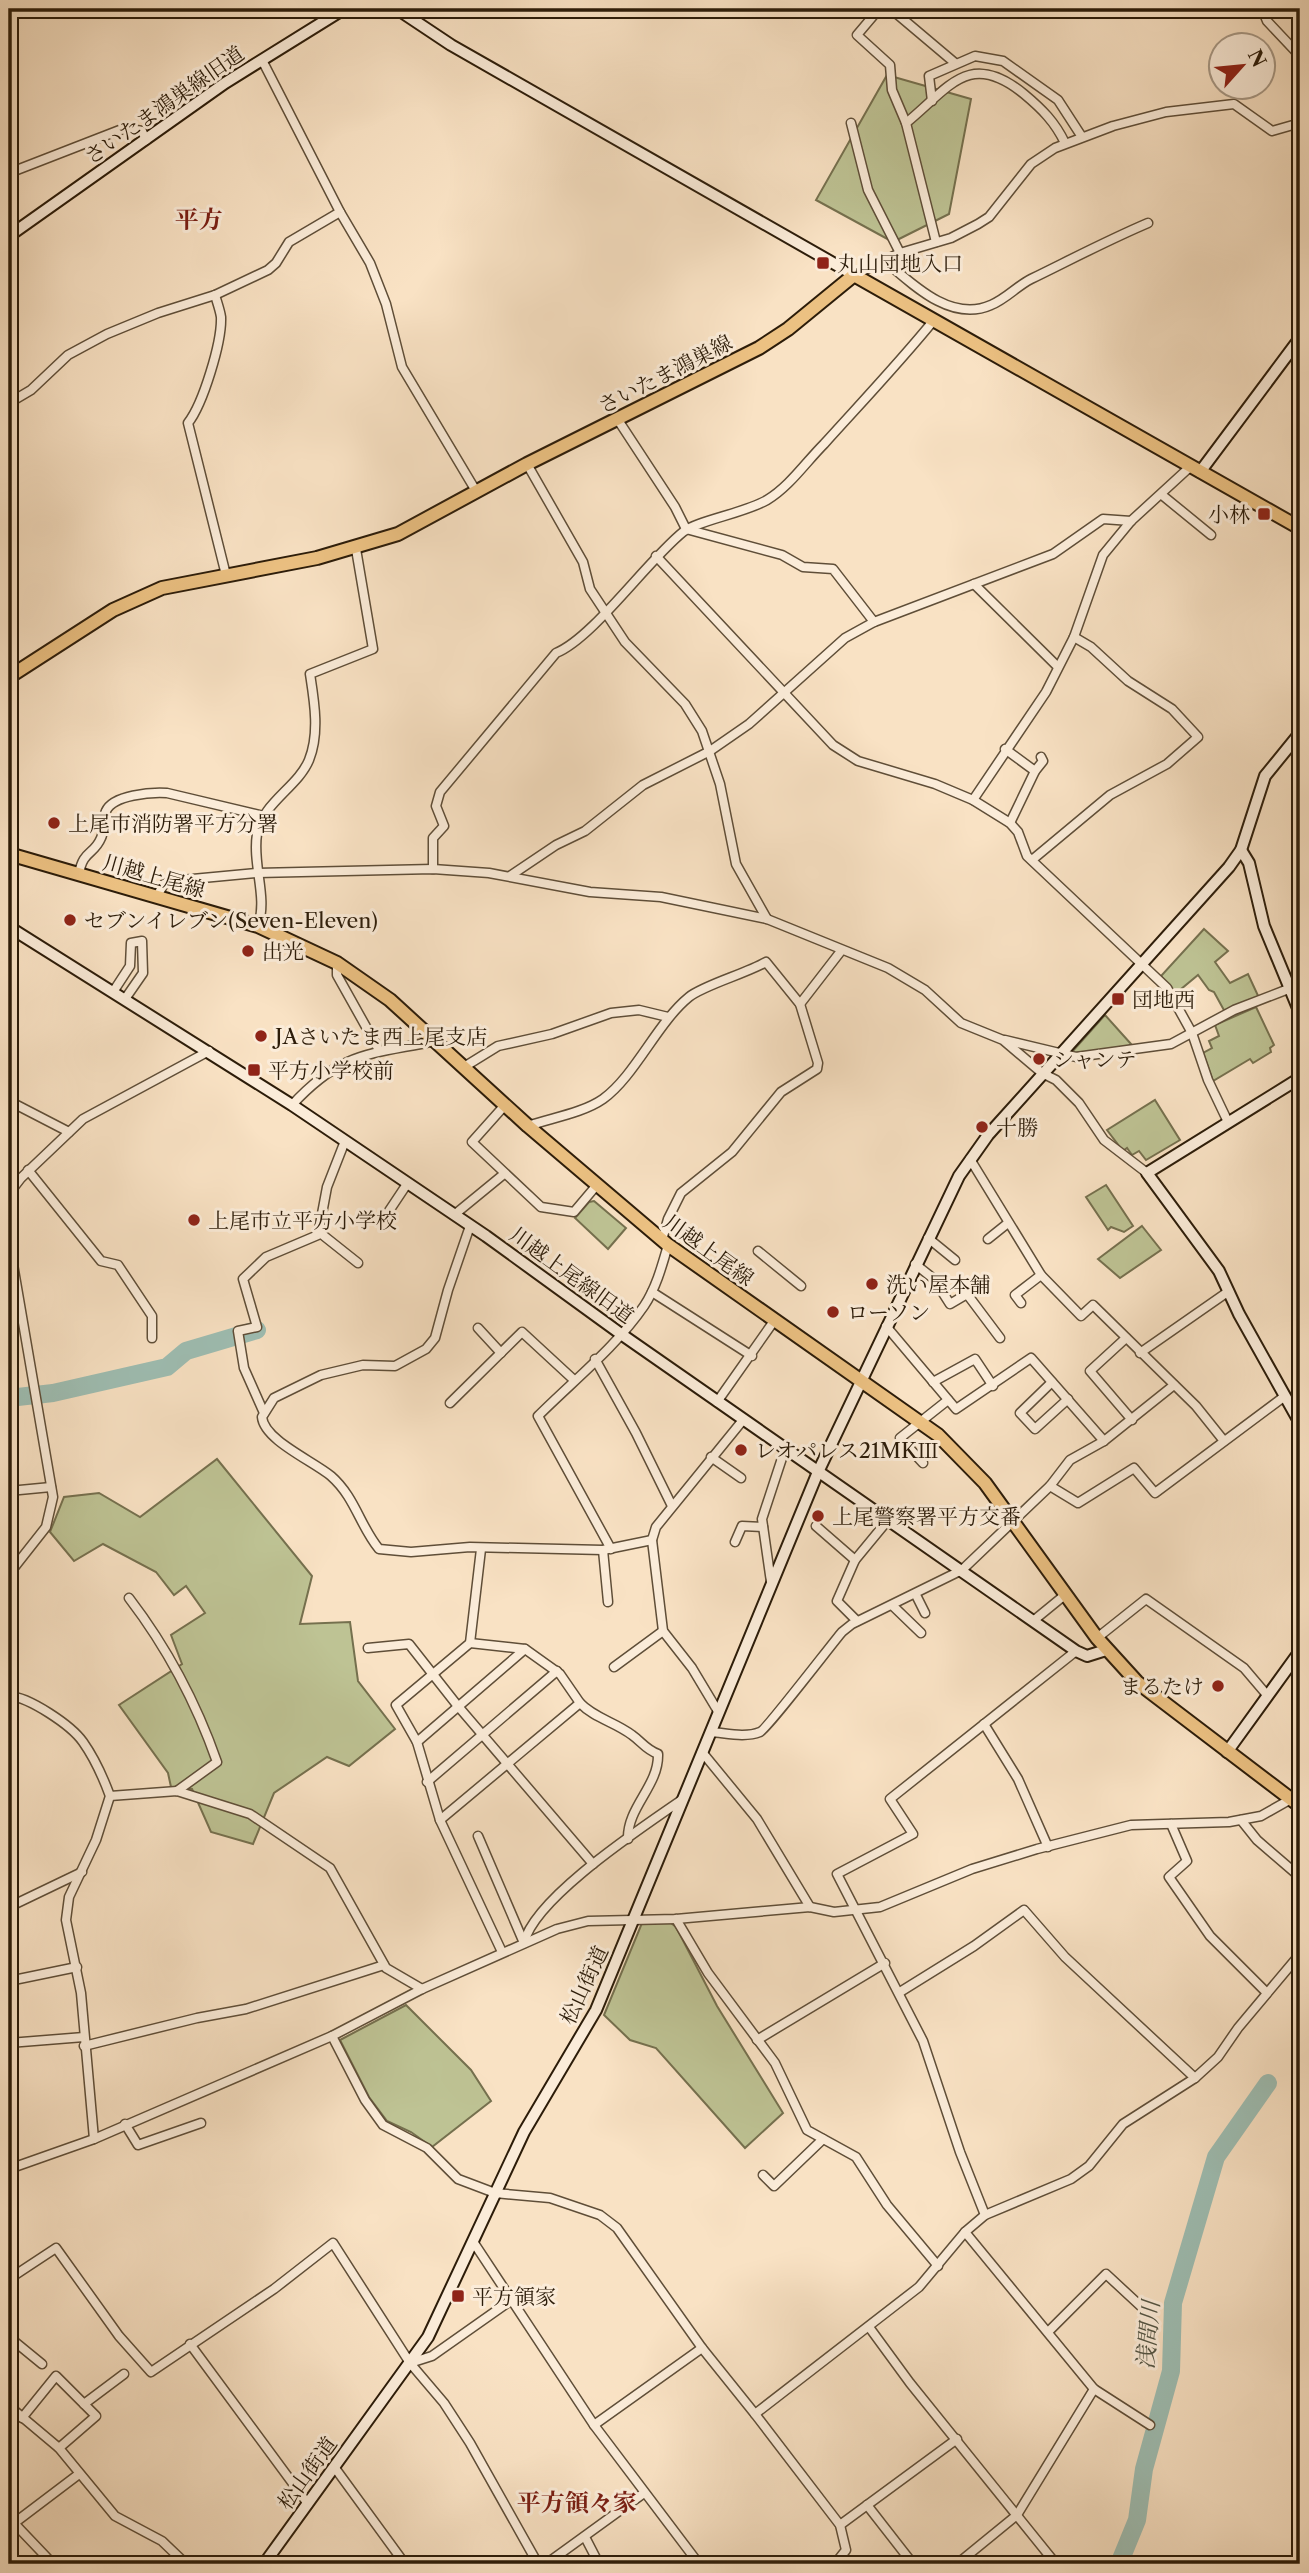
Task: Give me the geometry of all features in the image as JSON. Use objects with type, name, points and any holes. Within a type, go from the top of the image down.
[{"type":"main road","points":[[854,275],[1300,528]]},
{"type":"main road","name":"さいたま鴻巣線","points":[[9,677],[132,601],[178,583],[356,549],[398,534],[527,464],[775,339],[854,275]]},
{"type":"main road","name":"川越上尾線","points":[[9,854],[258,926],[337,963],[390,1000],[596,1186],[665,1242],[921,1422],[971,1466],[1014,1520],[1106,1650],[1167,1708],[1296,1803]]},
{"type":"street","name":"さいたま鴻巣線旧道","points":[[9,236],[262,60],[344,9]]},
{"type":"street","points":[[397,9],[451,45],[854,275],[900,253],[964,233],[989,217],[1031,164],[1082,137],[1166,112],[1195,111],[1225,104],[1242,108],[1272,131],[1300,123]]},
{"type":"street","points":[[879,9],[857,35],[890,65],[892,90],[906,124],[936,242]]},
{"type":"street","points":[[891,9],[955,63]]},
{"type":"street","points":[[1262,9],[1267,21],[1300,56]]},
{"type":"street","points":[[932,101],[929,76],[975,55],[1012,65],[1065,107],[1082,137]]},
{"type":"street","points":[[262,60],[340,212],[370,262],[386,304],[402,367],[476,491]]},
{"type":"street","points":[[906,124],[967,76],[979,72],[995,75],[1047,114],[1065,144]]},
{"type":"street","points":[[851,123],[868,190],[900,253]]},
{"type":"street","points":[[9,173],[125,128],[142,131],[146,140]]},
{"type":"street","points":[[9,403],[31,390],[68,355],[107,334],[158,313],[215,295],[268,270],[289,242],[340,212]]},
{"type":"street","points":[[884,260],[933,299],[958,308],[977,310],[996,303],[1029,280],[1148,223]]},
{"type":"street","points":[[215,295],[220,317],[217,347],[195,413],[188,423],[226,575]]},
{"type":"street","points":[[433,869],[433,838],[444,826],[436,806],[440,792],[556,653],[566,649],[605,612],[656,556],[686,529],[739,513],[769,499],[835,432],[934,320]]},
{"type":"street","points":[[973,800],[1046,692],[1074,637],[1102,555],[1131,521],[1196,469],[1300,338]]},
{"type":"street","points":[[618,419],[675,506],[686,529],[782,555],[803,567],[833,569],[874,622]]},
{"type":"street","points":[[527,464],[583,562],[586,581],[605,612],[625,642],[685,704],[702,731],[710,751],[736,864],[767,919]]},
{"type":"street","points":[[1162,495],[1211,534]]},
{"type":"street","points":[[510,876],[556,845],[585,831],[643,785],[710,751],[749,724],[845,638],[874,622],[1053,554],[1103,519],[1131,521]]},
{"type":"street","points":[[258,926],[263,912],[257,873],[257,835],[264,816],[309,762],[316,708],[310,674],[373,649],[356,549]]},
{"type":"street","points":[[656,556],[785,692],[821,734],[848,757],[890,772],[935,783],[973,800],[1010,823],[1032,860],[1143,961],[1175,998],[1228,1122]]},
{"type":"street","points":[[974,584],[1058,667]]},
{"type":"street","points":[[1032,860],[1110,795],[1167,764],[1198,737],[1172,709],[1128,681],[1091,647],[1074,637]]},
{"type":"street","points":[[1300,733],[1265,776],[1241,850],[1249,863],[1264,926],[1300,1013]]},
{"type":"street","points":[[1006,750],[1035,771]]},
{"type":"street","points":[[1010,823],[1035,771],[1043,761],[1041,757]]},
{"type":"street","points":[[79,874],[84,856],[100,840],[105,812],[116,802],[155,792],[167,793],[264,816]]},
{"type":"street","name":"松山街道","points":[[264,2564],[410,2363],[444,2306],[524,2132],[596,2010],[818,1472],[915,1264],[970,1159],[1042,1073],[1241,850]]},
{"type":"street","points":[[157,896],[164,884],[171,881],[257,873],[433,869],[510,876],[590,892],[661,897],[767,919],[888,968],[925,990],[961,1023],[1003,1040],[1076,1057],[1159,1046],[1192,1033],[1234,1010],[1290,988]]},
{"type":"street","name":"川越上尾線旧道","points":[[9,927],[209,1051],[454,1214],[717,1402],[1076,1651]]},
{"type":"street","points":[[113,992],[130,966],[131,943],[142,941],[143,973],[124,999]]},
{"type":"street","points":[[800,1004],[841,951]]},
{"type":"street","points":[[528,1126],[602,1100],[655,1040],[668,1017],[691,995],[741,976],[766,962],[800,1004],[818,1063],[817,1069],[781,1092],[732,1152],[681,1193],[668,1219],[652,1292],[621,1334],[538,1416],[607,1550],[608,1602]]},
{"type":"street","points":[[337,963],[337,975],[379,1050]]},
{"type":"street","points":[[464,1067],[498,1045],[552,1034],[611,1013],[639,1010],[668,1017]]},
{"type":"street","points":[[1003,1040],[1042,1073],[1056,1080],[1079,1103],[1104,1140],[1147,1173],[1219,1271],[1300,1423]]},
{"type":"street","points":[[292,1105],[331,1069],[379,1050],[436,1041]]},
{"type":"street","points":[[9,1209],[11,1191],[29,1170],[94,1112],[209,1051]]},
{"type":"street","points":[[1147,1173],[1300,1078]]},
{"type":"street","points":[[9,1101],[42,1115],[69,1132]]},
{"type":"street","points":[[506,1105],[472,1142],[503,1174],[541,1207],[574,1212],[596,1186]]},
{"type":"street","points":[[264,1413],[244,1368],[238,1331],[257,1326],[243,1279],[266,1257],[302,1245],[319,1232],[327,1187],[345,1141]]},
{"type":"street","points":[[970,1159],[1041,1275],[1081,1316],[1093,1306],[1174,1385],[1224,1441]]},
{"type":"street","points":[[29,1170],[101,1261],[118,1265],[152,1316],[152,1338]]},
{"type":"street","points":[[454,1214],[503,1174]]},
{"type":"street","points":[[381,1223],[407,1184]]},
{"type":"street","points":[[988,1239],[1008,1223]]},
{"type":"street","points":[[470,1226],[435,1338],[426,1349],[395,1366],[363,1365],[321,1376],[274,1398],[264,1413],[263,1423],[274,1438],[330,1475],[348,1492],[379,1549],[411,1552],[442,1548],[607,1550],[652,1540]]},
{"type":"street","points":[[319,1232],[358,1262]]},
{"type":"street","points":[[928,1238],[955,1260]]},
{"type":"street","points":[[9,1241],[52,1506],[46,1527],[9,1574]]},
{"type":"street","points":[[758,1251],[801,1286]]},
{"type":"street","points":[[915,1264],[934,1279],[950,1304],[967,1294],[1000,1338]]},
{"type":"street","points":[[1021,1303],[1015,1295],[1041,1275]]},
{"type":"street","points":[[1140,1353],[1229,1291]]},
{"type":"street","points":[[652,1292],[752,1356]]},
{"type":"street","points":[[717,1402],[752,1356],[774,1321]]},
{"type":"street","points":[[886,1326],[956,1409],[1031,1358],[1104,1441]]},
{"type":"street","points":[[478,1328],[501,1353]]},
{"type":"street","points":[[450,1403],[522,1332],[574,1380]]},
{"type":"street","points":[[1126,1338],[1090,1370],[1132,1420]]},
{"type":"street","points":[[595,1359],[672,1506]]},
{"type":"street","points":[[933,1382],[975,1359],[993,1386]]},
{"type":"street","points":[[1052,1382],[1020,1413],[1035,1429],[1068,1399]]},
{"type":"street","points":[[711,1732],[748,1734],[767,1728],[792,1692],[842,1632],[857,1621],[916,1595],[962,1570],[1050,1486],[1070,1460],[1104,1441],[1174,1385]]},
{"type":"street","points":[[1050,1486],[1078,1503],[1134,1468],[1155,1493],[1285,1396]]},
{"type":"street","points":[[923,1463],[900,1438],[948,1400]]},
{"type":"street","points":[[719,1713],[692,1668],[663,1631],[652,1540],[656,1527],[743,1420]]},
{"type":"street","points":[[772,1584],[762,1519],[785,1449]]},
{"type":"street","points":[[711,1457],[741,1478]]},
{"type":"street","points":[[9,1492],[51,1487]]},
{"type":"street","points":[[857,1621],[837,1601],[855,1560],[888,1520]]},
{"type":"street","points":[[735,1542],[742,1526],[763,1527]]},
{"type":"street","points":[[816,1526],[855,1560]]},
{"type":"street","points":[[481,1549],[470,1643],[434,1677],[396,1706],[417,1742],[440,1820],[502,1952]]},
{"type":"street","points":[[1033,1621],[1066,1594]]},
{"type":"street","points":[[916,1595],[925,1613]]},
{"type":"street","points":[[129,1598],[157,1634],[189,1690],[217,1762],[177,1791]]},
{"type":"street","points":[[1097,1638],[1146,1599],[1244,1668],[1267,1695]]},
{"type":"street","points":[[893,1606],[921,1633]]},
{"type":"street","points":[[614,1667],[663,1631]]},
{"type":"street","points":[[470,1643],[525,1649],[556,1671],[590,1714],[633,1735],[647,1750],[658,1754],[659,1769],[627,1824],[628,1839]]},
{"type":"street","points":[[368,1648],[410,1644],[457,1705],[593,1864]]},
{"type":"street","points":[[417,1742],[525,1649]]},
{"type":"street","points":[[985,2215],[960,2152],[923,2041],[837,1874],[913,1834],[890,1799],[1076,1651],[1087,1656],[1106,1650]]},
{"type":"street","points":[[1227,1752],[1300,1651]]},
{"type":"street","points":[[427,1782],[556,1671]]},
{"type":"street","points":[[9,1696],[19,1696],[38,1707],[81,1739],[110,1796],[82,1872],[69,1897],[66,1920],[77,1967],[94,2139]]},
{"type":"street","points":[[440,1820],[580,1703]]},
{"type":"street","points":[[984,1724],[1018,1779],[1048,1847]]},
{"type":"street","points":[[702,1752],[757,1819],[810,1907]]},
{"type":"street","points":[[110,1796],[177,1791],[250,1814],[330,1868],[384,1965],[395,1976],[422,1989]]},
{"type":"street","points":[[524,1942],[527,1929],[536,1916],[593,1864],[683,1798]]},
{"type":"street","points":[[9,2169],[94,2139],[332,2036],[422,1989],[557,1928],[588,1921],[676,1919],[810,1907],[834,1912],[880,1907],[972,1869],[1131,1825],[1241,1820],[1296,1803]]},
{"type":"street","points":[[1241,1820],[1257,1840],[1300,1877]]},
{"type":"street","points":[[1171,1824],[1186,1861],[1169,1877],[1210,1936],[1267,1993]]},
{"type":"street","points":[[478,1836],[524,1942]]},
{"type":"street","points":[[9,1906],[82,1872]]},
{"type":"street","points":[[900,1992],[974,1947],[1024,1910],[1065,1957],[1195,2078]]},
{"type":"street","points":[[676,1919],[708,1973],[775,2063],[807,2130],[856,2157],[887,2205],[938,2266]]},
{"type":"street","points":[[755,2414],[919,2287],[965,2232],[985,2215],[1081,2172],[1124,2124],[1195,2078],[1219,2057],[1300,1954]]},
{"type":"street","points":[[757,2040],[885,1963]]},
{"type":"street","points":[[9,2043],[84,2042],[246,2009],[384,1965]]},
{"type":"street","points":[[9,1981],[77,1967]]},
{"type":"street","points":[[332,2036],[365,2100],[383,2125],[427,2148],[458,2179],[495,2193],[550,2197],[600,2216],[617,2228],[702,2348],[840,2525],[846,2550],[835,2564]]},
{"type":"street","points":[[125,2124],[138,2144],[201,2123]]},
{"type":"street","points":[[763,2175],[774,2186],[823,2139]]},
{"type":"street","points":[[965,2232],[1094,2389],[1150,2425]]},
{"type":"street","points":[[9,2279],[57,2248],[119,2336],[151,2372],[274,2289],[333,2243],[410,2363],[444,2403],[470,2443],[538,2564]]},
{"type":"street","points":[[474,2243],[594,2425],[699,2564]]},
{"type":"street","points":[[1048,2332],[1106,2274],[1147,2312]]},
{"type":"street","points":[[410,2363],[432,2356],[510,2301]]},
{"type":"street","points":[[869,2327],[910,2383],[1056,2564]]},
{"type":"street","points":[[9,2337],[42,2364]]},
{"type":"street","points":[[190,2344],[309,2504]]},
{"type":"street","points":[[594,2425],[702,2348]]},
{"type":"street","points":[[84,2404],[124,2374]]},
{"type":"street","points":[[22,2418],[56,2376],[96,2416],[58,2448]]},
{"type":"street","points":[[957,2564],[1017,2515],[1094,2389]]},
{"type":"street","points":[[9,2406],[58,2448],[115,2516],[162,2541],[186,2564]]},
{"type":"street","points":[[840,2525],[957,2439]]},
{"type":"street","points":[[335,2468],[405,2564]]},
{"type":"street","points":[[53,2564],[11,2525],[79,2473]]},
{"type":"street","points":[[545,2564],[585,2538],[644,2493]]},
{"type":"street","points":[[867,2505],[914,2564]]},
{"type":"street","points":[[585,2538],[599,2564]]},
{"type":"green space","points":[[887,75],[971,99],[949,214],[893,242],[816,200]]},
{"type":"green space","points":[[1204,929],[1228,951],[1215,962],[1230,983],[1248,974],[1260,1000],[1225,1012],[1214,992],[1209,990],[1198,975],[1175,994],[1161,976]]},
{"type":"green space","points":[[1256,1007],[1274,1045],[1270,1048],[1271,1052],[1253,1063],[1250,1059],[1213,1081],[1203,1053],[1212,1048],[1209,1041],[1219,1036],[1215,1025]]},
{"type":"green space","points":[[1105,1015],[1131,1044],[1125,1049],[1071,1053]]},
{"type":"green space","points":[[1155,1100],[1180,1140],[1146,1160],[1139,1151],[1132,1155],[1127,1148],[1123,1151],[1107,1130]]},
{"type":"green space","points":[[1106,1185],[1133,1226],[1124,1232],[1111,1227],[1108,1230],[1086,1197]]},
{"type":"green space","points":[[594,1201],[626,1228],[608,1249],[575,1218],[589,1202]]},
{"type":"green space","points":[[1142,1226],[1161,1250],[1120,1278],[1098,1259]]},
{"type":"green space","points":[[217,1459],[312,1576],[300,1624],[350,1622],[358,1681],[395,1729],[349,1766],[327,1757],[274,1793],[253,1844],[211,1832],[192,1789],[171,1787],[168,1773],[119,1705],[182,1664],[171,1635],[205,1613],[186,1586],[174,1595],[156,1572],[103,1544],[74,1561],[50,1532],[64,1497],[99,1493],[140,1517]]},
{"type":"green space","points":[[642,1923],[671,1923],[676,1927],[717,2006],[783,2113],[745,2148],[656,2048],[630,2040],[604,2015]]},
{"type":"green space","points":[[406,2005],[471,2070],[491,2101],[432,2147],[411,2132],[387,2121],[369,2097],[340,2040]]},
{"type":"waterway","points":[[9,1398],[53,1393],[167,1367],[186,1351],[257,1330]]},
{"type":"waterway","name":"浅間川","points":[[1119,2564],[1137,2520],[1144,2469],[1171,2371],[1173,2303],[1216,2157],[1268,2083]]},
{"type":"place","name":"丸山団地入口","points":[[823,263]]},
{"type":"place","name":"小林","points":[[1264,514]]},
{"type":"place","name":"上尾市消防署平方分署","points":[[54,823]]},
{"type":"place","name":"セブンイレブン(Seven-Eleven)","points":[[70,920]]},
{"type":"place","name":"出光","points":[[248,951]]},
{"type":"place","name":"団地西","points":[[1118,999]]},
{"type":"place","name":"JAさいたま西上尾支店","points":[[261,1036]]},
{"type":"place","name":"シャンテ","points":[[1039,1059]]},
{"type":"place","name":"平方小学校前","points":[[254,1070]]},
{"type":"place","name":"十勝","points":[[982,1127]]},
{"type":"place","name":"上尾市立平方小学校","points":[[194,1220]]},
{"type":"place","name":"洗い屋本舗","points":[[872,1284]]},
{"type":"place","name":"ローソン","points":[[833,1312]]},
{"type":"place","name":"レオパレス21MKⅢ","points":[[741,1450]]},
{"type":"place","name":"上尾警察署平方交番","points":[[818,1516]]},
{"type":"place","name":"まるたけ","points":[[1218,1686]]},
{"type":"place","name":"平方領家","points":[[458,2296]]},
{"type":"district","name":"平方","points":[[199,219]]},
{"type":"district","name":"平方領々家","points":[[577,2502]]}]
